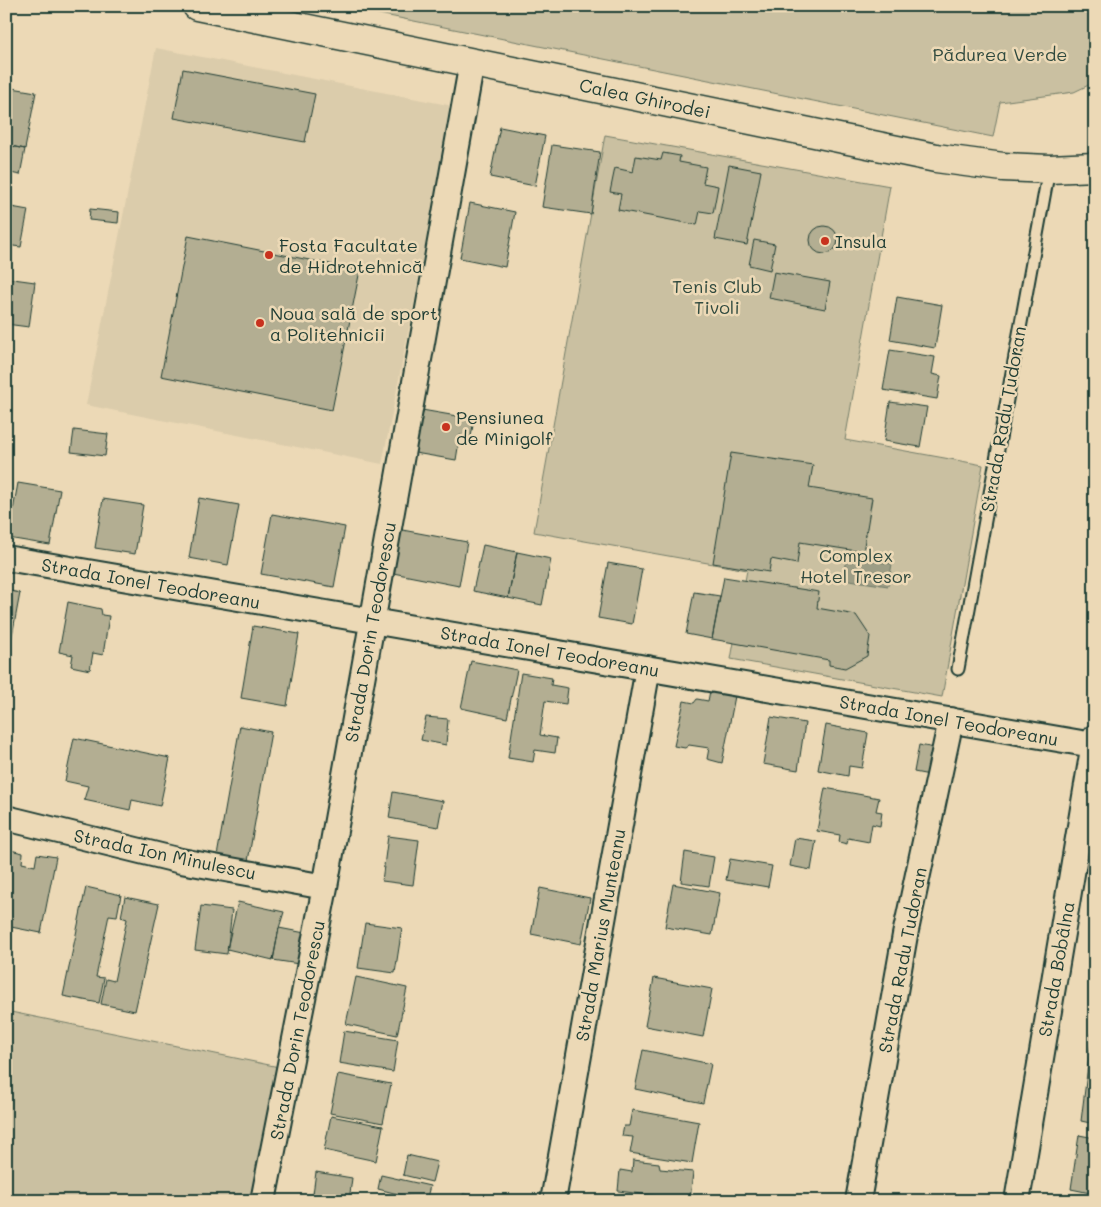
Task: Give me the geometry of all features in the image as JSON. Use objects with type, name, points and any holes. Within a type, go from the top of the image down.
[{"type":"street","name":"Calea Ghirodei","points":[[197,6],[936,158],[1003,167],[1095,168]]},
{"type":"street","name":"Strada Dorin Teodorescu","points":[[263,1201],[325,887],[472,62]]},
{"type":"street","name":"Strada Ionel Teodoreanu","points":[[6,558],[951,720],[1094,741]]},
{"type":"street","name":"Strada Marius Munteanu","points":[[552,1201],[648,668]]},
{"type":"street","name":"Strada Radu Tudoran","points":[[858,1201],[904,935],[951,720]]},
{"type":"street","name":"Strada Bobâlna","points":[[1017,1201],[1094,741]]},
{"type":"street","name":"Strada Ion Minulescu","points":[[6,818],[181,861],[325,887]]},
{"type":"lane","name":"Strada Radu Tudoran","points":[[958,669],[1049,169]]},
{"type":"shaded area","name":"Fosta Facultate de Hidrotehnică","points":[[156,48],[453,106],[382,464],[86,405]]},
{"type":"shaded area","points":[[846,557],[892,564],[888,586],[843,579]]},
{"type":"green space","name":"Pădurea Verde","points":[[339,6],[1095,6],[1095,82],[1074,92],[1000,102],[993,137]]},
{"type":"green space","name":"Tenis Club Tivoli","points":[[605,135],[890,186],[845,440],[983,465],[942,697],[731,659],[747,570],[534,532]]},
{"type":"green space","points":[[6,1011],[279,1067],[251,1201],[6,1201]]},
{"type":"building","points":[[183,69],[315,94],[305,142],[174,118]]},
{"type":"building","points":[[6,87],[36,92],[25,149],[6,145]]},
{"type":"building","points":[[500,127],[545,136],[535,186],[490,177]]},
{"type":"building","points":[[6,145],[25,149],[20,175],[6,172]]},
{"type":"building","points":[[552,145],[600,152],[591,214],[542,207]]},
{"type":"building","points":[[663,153],[680,156],[679,162],[706,167],[703,183],[718,186],[713,213],[700,211],[697,225],[618,210],[621,194],[610,192],[615,168],[633,172],[636,156],[661,160]]},
{"type":"building","points":[[729,165],[761,171],[747,245],[715,239]]},
{"type":"building","points":[[470,203],[515,212],[505,267],[460,258]]},
{"type":"building","points":[[6,206],[28,210],[21,247],[6,245]]},
{"type":"building","points":[[90,209],[119,212],[118,223],[89,220]]},
{"type":"building","points":[[824,226],[834,230],[838,240],[834,250],[824,254],[814,250],[810,240],[814,230]]},
{"type":"building","name":"Noua sală de sport a Politehnicii","points":[[188,236],[360,270],[332,410],[161,376]]},
{"type":"building","points":[[754,240],[775,244],[770,270],[749,265]]},
{"type":"building","points":[[774,272],[830,282],[825,309],[769,298]]},
{"type":"building","points":[[6,278],[35,282],[29,327],[6,324]]},
{"type":"building","points":[[897,297],[942,305],[935,348],[890,340]]},
{"type":"building","points":[[890,350],[935,357],[932,374],[941,376],[937,399],[883,390]]},
{"type":"building","points":[[890,402],[927,407],[920,447],[884,441]]},
{"type":"building","name":"Pensiunea de Minigolf","points":[[422,410],[474,419],[471,437],[460,435],[456,460],[415,453]]},
{"type":"building","points":[[74,430],[108,434],[105,456],[71,452]]},
{"type":"building","points":[[731,453],[813,465],[809,488],[872,498],[863,552],[800,542],[797,564],[771,559],[769,572],[713,563]]},
{"type":"building","points":[[18,483],[60,490],[50,545],[8,538]]},
{"type":"building","points":[[199,498],[239,505],[228,565],[189,558]]},
{"type":"building","points":[[103,499],[143,505],[135,554],[95,548]]},
{"type":"building","points":[[272,514],[345,527],[334,587],[261,574]]},
{"type":"building","points":[[397,529],[467,542],[459,586],[388,572]]},
{"type":"building","points":[[483,545],[517,552],[508,598],[473,591]]},
{"type":"building","points":[[517,552],[551,559],[542,605],[508,598]]},
{"type":"building","points":[[608,563],[642,569],[632,624],[598,618]]},
{"type":"building","points":[[724,577],[819,592],[817,608],[856,615],[870,636],[867,656],[845,668],[829,665],[829,660],[712,639]]},
{"type":"building","points":[[6,590],[20,593],[9,652],[6,652]]},
{"type":"building","points":[[694,592],[720,596],[712,639],[686,634]]},
{"type":"building","points":[[68,602],[101,609],[102,615],[109,616],[103,655],[93,653],[90,670],[71,666],[73,655],[59,652]]},
{"type":"building","points":[[253,626],[299,634],[287,706],[241,698]]},
{"type":"building","points":[[471,661],[517,670],[507,718],[461,708]]},
{"type":"building","points":[[521,673],[552,678],[551,685],[568,688],[566,704],[545,701],[540,735],[557,738],[555,753],[535,750],[533,762],[508,758]]},
{"type":"building","points":[[710,691],[735,696],[722,763],[707,759],[709,748],[689,745],[685,748],[674,746],[684,701],[694,703],[697,699],[708,701]]},
{"type":"building","points":[[426,717],[448,719],[446,745],[421,740]]},
{"type":"building","points":[[771,717],[805,723],[798,770],[763,764]]},
{"type":"building","points":[[826,725],[868,733],[862,768],[849,766],[848,776],[818,770]]},
{"type":"building","points":[[240,726],[271,732],[248,861],[217,856]]},
{"type":"building","points":[[74,738],[170,758],[160,806],[132,800],[130,810],[84,800],[88,786],[65,781]]},
{"type":"building","points":[[919,745],[940,749],[935,776],[914,772]]},
{"type":"building","points":[[825,788],[879,798],[876,811],[882,812],[880,826],[872,824],[869,842],[848,838],[847,844],[839,842],[840,835],[817,831]]},
{"type":"building","points":[[393,792],[443,801],[438,827],[389,818]]},
{"type":"building","points":[[388,836],[419,840],[413,885],[382,881]]},
{"type":"building","points":[[795,838],[816,841],[811,870],[790,866]]},
{"type":"building","points":[[6,849],[23,853],[22,863],[35,866],[37,854],[56,857],[41,933],[6,926]]},
{"type":"building","points":[[685,852],[714,857],[709,886],[681,882]]},
{"type":"building","points":[[730,859],[772,866],[768,887],[726,880]]},
{"type":"building","points":[[673,884],[720,893],[712,935],[665,927]]},
{"type":"building","points":[[86,887],[121,895],[117,916],[109,915],[96,977],[104,978],[99,1003],[63,996]]},
{"type":"building","points":[[540,888],[590,898],[581,944],[531,934]]},
{"type":"building","points":[[125,897],[159,904],[135,1011],[101,1004],[106,979],[114,981],[127,919],[121,917]]},
{"type":"building","points":[[238,902],[284,912],[273,960],[227,949]]},
{"type":"building","points":[[201,906],[232,910],[227,954],[195,950]]},
{"type":"building","points":[[365,923],[402,928],[395,973],[358,968]]},
{"type":"building","points":[[279,928],[305,933],[299,964],[273,960]]},
{"type":"building","points":[[356,977],[407,988],[397,1035],[346,1024]]},
{"type":"building","points":[[654,978],[712,989],[703,1037],[645,1026]]},
{"type":"building","points":[[344,1031],[398,1040],[393,1072],[339,1063]]},
{"type":"building","points":[[1092,1033],[1095,1033],[1095,1124],[1081,1121]]},
{"type":"building","points":[[643,1050],[711,1064],[703,1103],[635,1089]]},
{"type":"building","points":[[338,1074],[391,1084],[383,1123],[330,1113]]},
{"type":"building","points":[[632,1110],[699,1122],[692,1163],[630,1153],[633,1137],[622,1136],[624,1126],[629,1126]]},
{"type":"building","points":[[331,1116],[383,1126],[376,1161],[324,1150]]},
{"type":"building","points":[[1079,1135],[1095,1138],[1095,1194],[1071,1189]]},
{"type":"building","points":[[407,1155],[437,1162],[432,1182],[403,1175]]},
{"type":"building","points":[[633,1160],[659,1163],[660,1169],[693,1172],[690,1200],[618,1191],[620,1170],[632,1172]]},
{"type":"building","points":[[316,1172],[352,1178],[349,1201],[312,1201]]},
{"type":"building","points":[[381,1175],[430,1186],[426,1201],[378,1189]]},
{"type":"building","points":[[463,1194],[510,1201],[462,1201]]},
{"type":"place","name":"Insula","points":[[825,241]]},
{"type":"place","name":"Fosta Facultate de Hidrotehnică","points":[[269,255]]},
{"type":"place","name":"Noua sală de sport a Politehnicii","points":[[260,323]]},
{"type":"place","name":"Pensiunea de Minigolf","points":[[446,427]]},
{"type":"park label","name":"Complex Hotel Tresor","points":[[856,565]]}]
